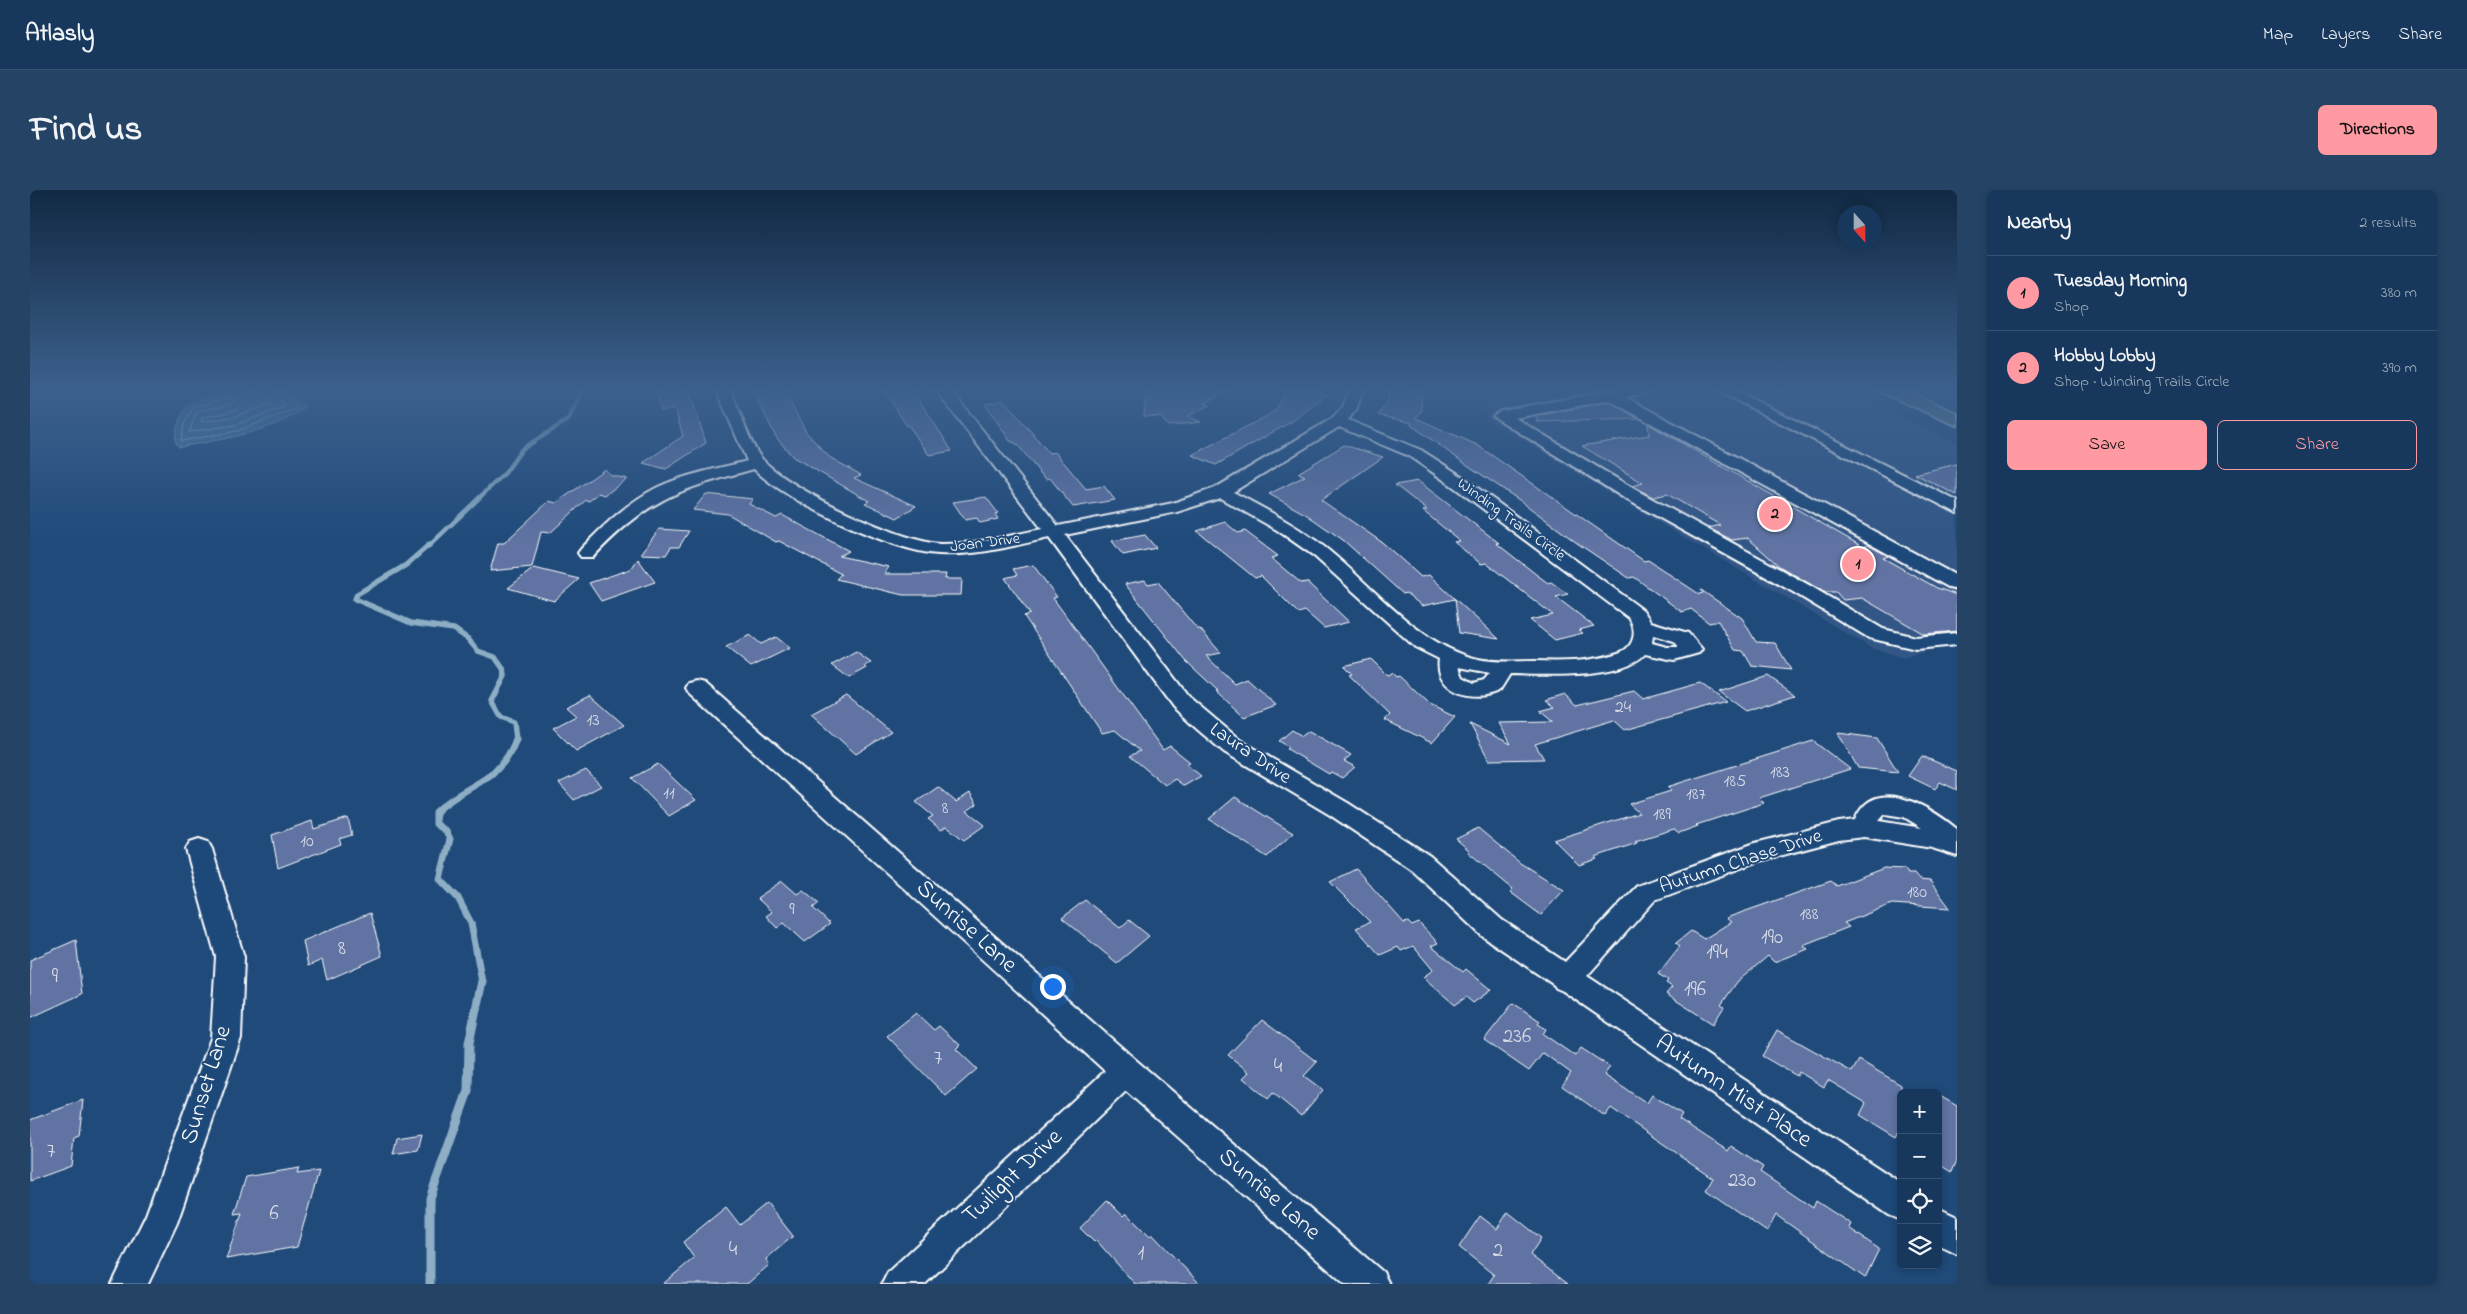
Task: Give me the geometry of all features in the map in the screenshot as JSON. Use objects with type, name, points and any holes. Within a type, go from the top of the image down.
[{"type":"street","points":[[587,553],[613,526],[652,496],[686,483],[756,463],[746,440]]},
{"type":"street","name":"Laura Drive","points":[[982,440],[1181,702],[1232,746],[1338,809],[1421,863],[1492,928],[1566,980]]},
{"type":"street","name":"Joan Drive","points":[[756,463],[810,501],[916,546],[940,549],[979,548],[1177,507],[1221,492],[1307,440]]},
{"type":"street","name":"Winding Trails Circle","points":[[1383,440],[1414,453],[1457,481],[1636,614],[1644,626]]},
{"type":"street","points":[[1541,440],[1630,494],[1800,588],[1876,634],[1916,643],[1957,639]]},
{"type":"street","points":[[1693,440],[1957,584]]},
{"type":"street","points":[[1822,440],[1957,508]]},
{"type":"street","points":[[1221,492],[1305,541],[1422,643],[1450,656],[1449,671],[1452,677],[1458,684],[1470,689],[1484,689],[1493,684],[1503,668],[1593,666],[1616,661],[1634,654],[1642,646],[1644,626],[1681,638],[1692,649],[1685,654],[1672,654],[1642,646]]},
{"type":"street","name":"Sunrise Lane","points":[[697,688],[1126,1071],[1371,1284]]},
{"type":"street","name":"Autumn Chase Drive","points":[[1566,980],[1646,893],[1755,853],[1839,831],[1864,828],[1933,839],[1957,845]]},
{"type":"street","name":"Sunset Lane","points":[[130,1284],[163,1214],[226,1038],[230,958],[200,849]]},
{"type":"street","name":"Autumn Mist Place","points":[[1566,980],[1897,1200]]},
{"type":"street","name":"Twilight Drive","points":[[900,1284],[1126,1071]]},
{"type":"street","points":[[1942,1228],[1957,1237]]},
{"type":"shaded area","points":[[1523,440],[1951,440],[1957,443],[1957,642],[1903,658],[1871,648]]},
{"type":"water","points":[[175,440],[216,440],[179,447]]},
{"type":"building","points":[[677,440],[705,440],[706,443],[666,469],[643,463]]},
{"type":"building","points":[[779,440],[813,440],[829,457],[861,475],[854,478],[916,506],[897,518],[865,503],[869,501],[793,457]]},
{"type":"building","points":[[919,440],[945,440],[952,451],[929,455]]},
{"type":"building","points":[[1038,440],[1049,453],[1055,452],[1086,489],[1104,486],[1115,500],[1073,507],[1050,478],[1046,479],[1017,444],[1010,441]]},
{"type":"building","points":[[1221,440],[1259,440],[1216,465],[1192,455]]},
{"type":"building","points":[[1432,440],[1466,440],[1477,445],[1644,561],[1648,560],[1699,594],[1703,593],[1701,590],[1742,618],[1756,642],[1775,643],[1791,670],[1752,666],[1743,651],[1735,650],[1718,621],[1709,623],[1691,609],[1682,612],[1634,577],[1629,578],[1577,543],[1522,502]]},
{"type":"building","points":[[1618,440],[1676,440],[1863,547],[1868,545],[1888,556],[1883,558],[1937,588],[1957,595],[1957,631],[1924,634],[1862,598],[1843,600],[1836,592],[1824,592],[1779,566],[1748,538],[1732,540],[1709,528],[1720,525],[1667,494],[1653,497],[1632,486],[1643,483],[1582,446]]},
{"type":"building","points":[[1344,445],[1383,457],[1321,500],[1383,543],[1421,577],[1429,575],[1455,599],[1422,606],[1406,593],[1403,594],[1343,540],[1307,515],[1269,494],[1305,476],[1298,473]]},
{"type":"building","points":[[1957,464],[1957,495],[1915,474]]},
{"type":"building","points":[[605,469],[610,475],[627,479],[605,495],[599,493],[589,501],[586,500],[550,533],[541,532],[532,567],[490,571],[498,543],[504,543],[549,501],[556,503]]},
{"type":"building","points":[[1418,481],[1499,543],[1496,543],[1537,575],[1568,594],[1556,597],[1594,626],[1579,630],[1583,633],[1555,640],[1530,620],[1553,615],[1486,563],[1481,564],[1454,542],[1460,541],[1423,511],[1427,510],[1395,485]]},
{"type":"building","points":[[706,494],[753,499],[749,504],[776,518],[782,515],[849,551],[839,556],[889,567],[884,574],[946,574],[945,579],[962,579],[961,595],[903,595],[836,579],[841,574],[779,541],[776,542],[728,514],[693,510]]},
{"type":"building","points":[[986,497],[998,513],[995,514],[998,519],[980,523],[977,518],[965,520],[953,502]]},
{"type":"building","points":[[1225,522],[1238,533],[1245,531],[1278,556],[1271,558],[1301,583],[1307,582],[1349,622],[1324,628],[1305,611],[1298,613],[1261,576],[1255,578],[1197,531]]},
{"type":"building","points":[[659,529],[689,531],[679,547],[671,547],[666,555],[641,554]]},
{"type":"building","points":[[1145,535],[1156,548],[1123,555],[1112,541]]},
{"type":"building","points":[[638,559],[655,582],[601,601],[589,583],[631,569]]},
{"type":"building","points":[[1033,565],[1057,597],[1053,598],[1163,750],[1170,746],[1190,762],[1186,764],[1201,776],[1184,786],[1175,779],[1165,785],[1130,756],[1140,751],[1115,730],[1102,733],[1024,616],[1030,614],[1005,578],[1017,575],[1013,569]]},
{"type":"building","points":[[534,568],[579,579],[554,601],[508,588]]},
{"type":"building","points":[[1145,580],[1148,584],[1158,582],[1197,629],[1200,629],[1221,653],[1206,656],[1235,684],[1247,679],[1276,705],[1244,717],[1216,691],[1218,691],[1186,661],[1125,584]]},
{"type":"building","points":[[1455,599],[1499,639],[1459,633]]},
{"type":"building","points":[[750,635],[761,644],[776,637],[790,648],[751,667],[726,647]]},
{"type":"building","points":[[856,652],[871,663],[865,666],[867,668],[849,678],[832,665]]},
{"type":"building","points":[[1371,659],[1387,675],[1392,673],[1396,677],[1399,676],[1430,705],[1455,717],[1432,743],[1385,720],[1390,715],[1349,675],[1352,674],[1344,666]]},
{"type":"building","points":[[1768,676],[1795,695],[1745,711],[1719,692]]},
{"type":"building","points":[[1700,683],[1726,702],[1625,730],[1614,720],[1535,744],[1544,759],[1489,760],[1470,724],[1511,744],[1499,723],[1553,722],[1540,711],[1555,707],[1546,700],[1565,694],[1577,705],[1634,691],[1643,699]]},
{"type":"building","points":[[590,695],[624,725],[576,751],[553,728],[576,716],[566,707]]},
{"type":"building","points":[[846,695],[891,732],[856,754],[811,714]]},
{"type":"building","points":[[1292,730],[1302,736],[1309,731],[1351,755],[1344,761],[1355,767],[1342,778],[1331,772],[1329,774],[1287,749],[1289,747],[1279,741]]},
{"type":"building","points":[[1838,733],[1877,738],[1898,772],[1858,768]]},
{"type":"building","points":[[1813,741],[1850,769],[1759,798],[1764,803],[1696,825],[1698,826],[1679,833],[1674,829],[1635,841],[1637,843],[1595,857],[1597,859],[1579,865],[1554,840],[1639,813],[1629,804],[1671,791],[1667,787]]},
{"type":"building","points":[[1922,756],[1957,771],[1957,790],[1940,782],[1935,789],[1908,776]]},
{"type":"building","points":[[658,764],[696,800],[669,816],[632,778]]},
{"type":"building","points":[[586,770],[601,786],[574,800],[559,783]]},
{"type":"building","points":[[938,787],[956,802],[970,793],[977,804],[967,811],[985,825],[964,840],[946,826],[941,830],[928,819],[933,816],[916,802]]},
{"type":"building","points":[[1235,797],[1293,833],[1267,857],[1209,819]]},
{"type":"building","points":[[348,818],[352,835],[339,839],[341,844],[278,868],[272,835],[312,821],[314,829]]},
{"type":"building","points":[[1478,828],[1520,863],[1564,890],[1541,915],[1510,892],[1513,889],[1468,852],[1470,851],[1456,839]]},
{"type":"building","points":[[1884,868],[1905,869],[1908,874],[1914,874],[1919,880],[1930,881],[1950,908],[1892,904],[1844,923],[1849,927],[1803,945],[1808,949],[1774,962],[1768,956],[1737,982],[1721,1005],[1724,1007],[1713,1024],[1666,994],[1672,987],[1666,983],[1668,980],[1658,974],[1680,946],[1676,943],[1691,931],[1704,939],[1731,922],[1726,918],[1831,881],[1837,886]]},
{"type":"building","points":[[1356,869],[1404,923],[1408,922],[1412,926],[1419,923],[1438,943],[1431,946],[1463,972],[1466,969],[1491,990],[1473,1003],[1466,997],[1455,1005],[1423,977],[1433,970],[1413,946],[1401,951],[1398,947],[1380,955],[1356,928],[1370,922],[1330,882]]},
{"type":"building","points":[[782,881],[797,894],[803,890],[819,903],[813,908],[830,924],[805,942],[784,923],[777,928],[766,916],[772,912],[757,898]]},
{"type":"building","points":[[1085,900],[1120,928],[1129,920],[1149,936],[1117,963],[1062,918]]},
{"type":"building","points":[[370,913],[382,956],[327,980],[322,960],[308,966],[303,941]]},
{"type":"building","points":[[76,940],[82,994],[30,1018],[30,960]]},
{"type":"building","points":[[1513,1003],[1540,1021],[1538,1024],[1546,1029],[1543,1034],[1575,1056],[1581,1048],[1610,1067],[1604,1075],[1647,1103],[1652,1095],[1682,1114],[1679,1119],[1728,1151],[1731,1146],[1763,1167],[1760,1172],[1813,1208],[1816,1201],[1851,1224],[1849,1228],[1879,1249],[1865,1278],[1776,1215],[1767,1232],[1706,1190],[1713,1178],[1611,1108],[1605,1116],[1562,1086],[1571,1073],[1543,1053],[1529,1071],[1484,1040]]},
{"type":"building","points":[[916,1013],[934,1030],[939,1026],[960,1045],[956,1049],[977,1069],[946,1096],[887,1036]]},
{"type":"building","points":[[1262,1020],[1317,1062],[1304,1076],[1323,1090],[1301,1116],[1273,1093],[1268,1099],[1243,1078],[1249,1072],[1228,1055]]},
{"type":"building","points":[[1777,1030],[1852,1072],[1859,1060],[1901,1085],[1901,1089],[1897,1089],[1896,1137],[1860,1115],[1866,1103],[1828,1080],[1824,1087],[1799,1072],[1797,1076],[1762,1056]]},
{"type":"building","points":[[1942,1097],[1957,1106],[1957,1160],[1952,1172],[1942,1166]]},
{"type":"building","points":[[83,1100],[79,1136],[74,1138],[71,1166],[30,1181],[30,1120]]},
{"type":"building","points":[[422,1134],[418,1150],[393,1154],[397,1138]]},
{"type":"building","points":[[299,1168],[297,1174],[319,1171],[297,1247],[226,1259],[242,1213],[234,1214],[246,1177]]},
{"type":"building","points":[[1107,1200],[1123,1216],[1126,1213],[1150,1237],[1152,1234],[1200,1284],[1135,1284],[1096,1240],[1094,1242],[1080,1228]]},
{"type":"building","points":[[767,1203],[793,1236],[766,1259],[769,1265],[747,1284],[663,1284],[694,1258],[683,1242],[726,1207],[740,1225]]},
{"type":"building","points":[[1508,1212],[1541,1238],[1530,1255],[1568,1284],[1488,1284],[1494,1275],[1459,1247],[1480,1216],[1497,1229]]},
{"type":"waterway","points":[[429,546],[505,473],[522,449],[536,440]]},
{"type":"waterway","points":[[430,544],[406,565],[357,594],[355,599],[411,623],[454,629],[468,639],[478,651],[495,657],[504,670],[505,676],[492,701],[501,717],[514,722],[516,739]]},
{"type":"waterway","points":[[482,981],[471,923],[458,898],[440,879],[450,839],[446,831],[436,824],[436,812],[447,802],[481,781],[501,765],[516,739]]},
{"type":"waterway","points":[[430,1284],[430,1198],[468,1091],[469,1043],[482,981]]},
{"type":"place","name":"Hobby Lobby","points":[[1775,514]]},
{"type":"place","name":"Tuesday Morning","points":[[1858,564]]}]
